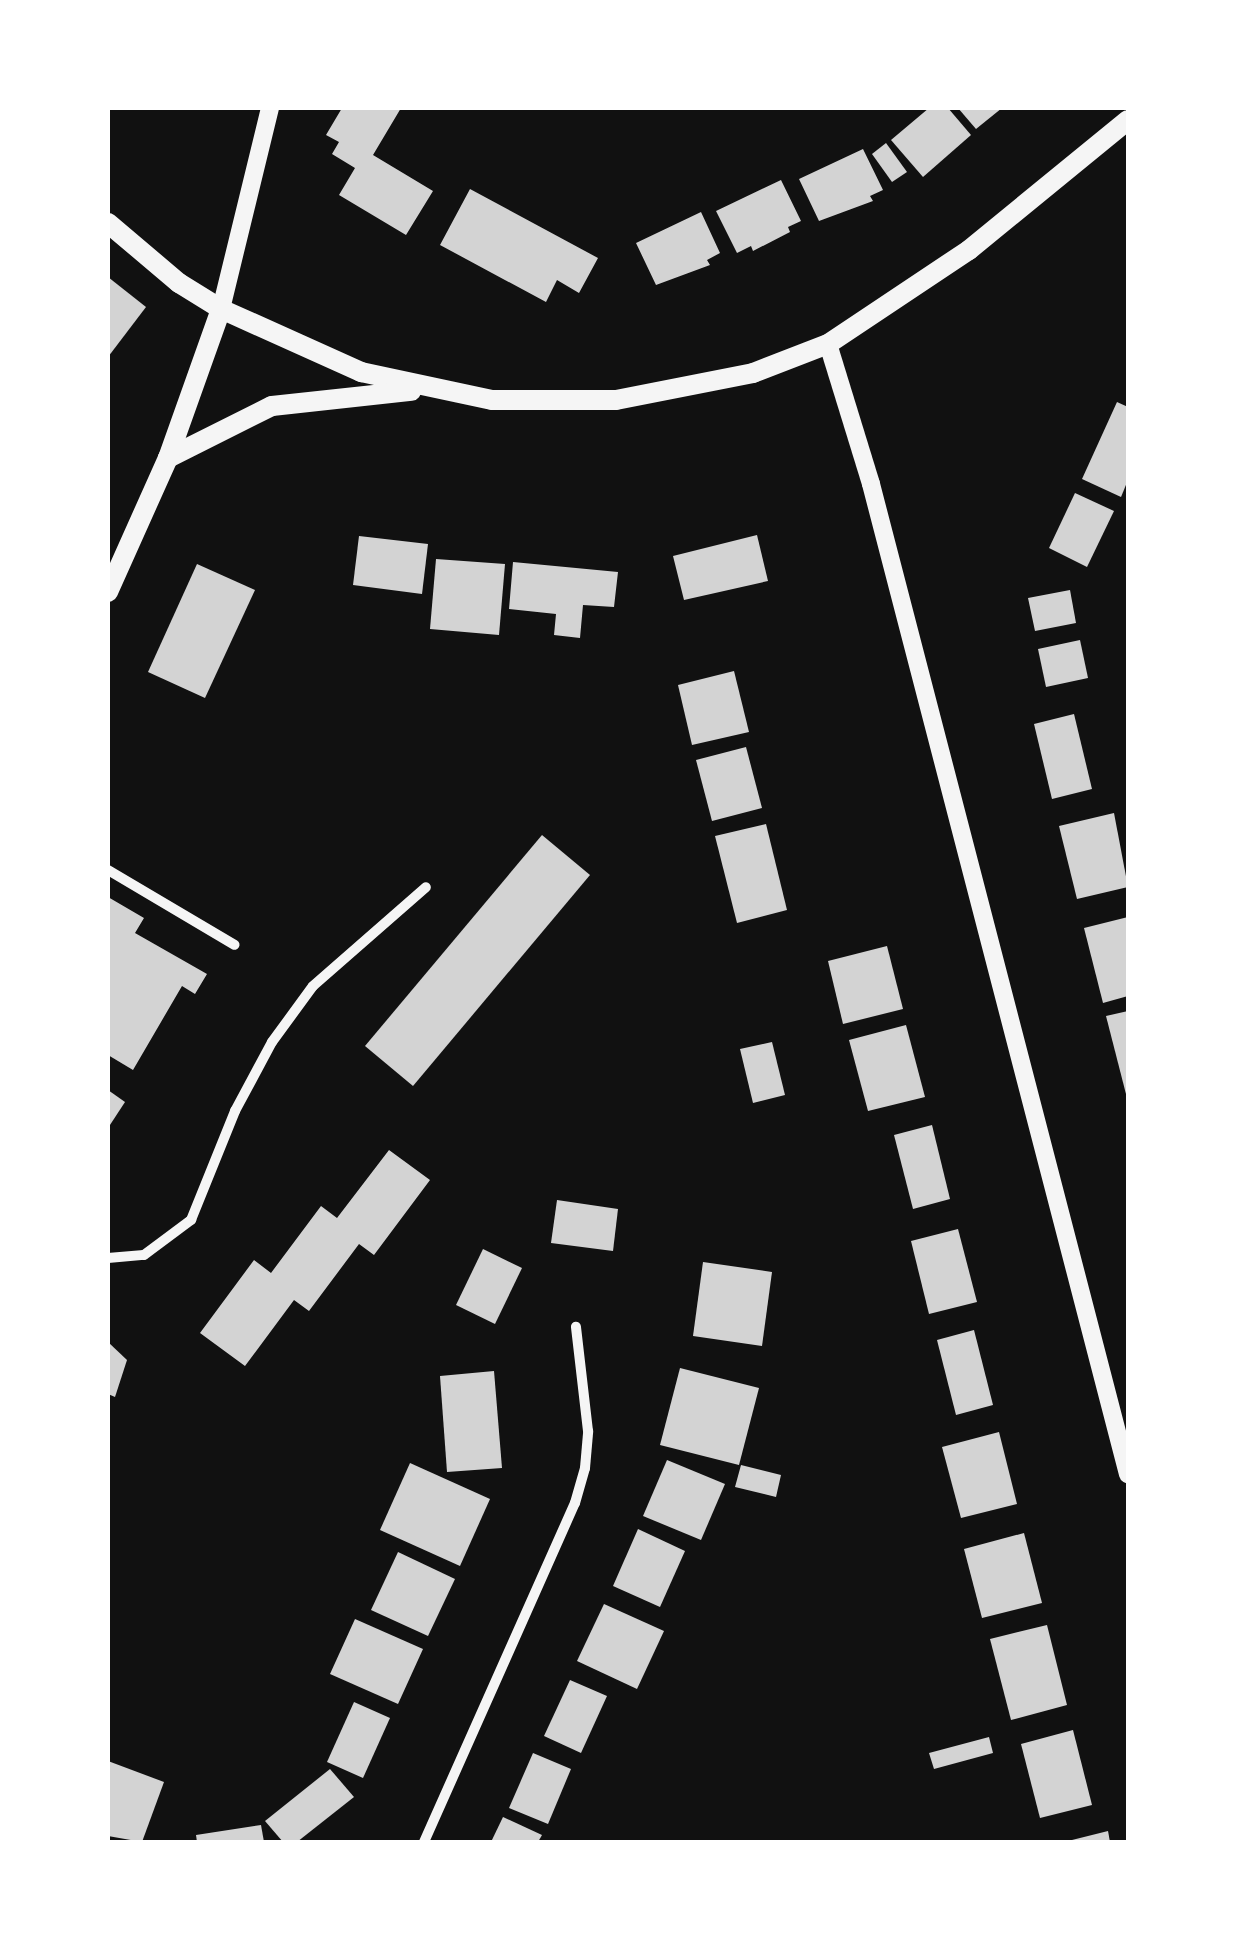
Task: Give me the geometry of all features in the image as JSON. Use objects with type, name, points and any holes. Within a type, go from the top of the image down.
[{"type":"main road","points":[[108,223],[180,283],[221,309],[312,353],[428,390],[492,400],[616,400],[724,381],[828,344],[969,250],[1128,120]]},
{"type":"main road","points":[[108,592],[168,458],[221,309]]},
{"type":"main road","points":[[168,458],[272,406],[428,390]]},
{"type":"street","points":[[221,309],[270,108]]},
{"type":"street","points":[[828,344],[871,484],[1128,1474]]},
{"type":"street","points":[[108,870],[236,946]]},
{"type":"street","points":[[108,1258],[144,1254],[191,1220],[234,1111],[272,1042],[312,986],[426,888]]},
{"type":"street","points":[[424,1842],[576,1504],[588,1431],[576,1327]]},
{"type":"building","points":[[342,108],[401,108],[373,155],[433,191],[406,235],[339,195],[355,168],[332,154],[339,142],[326,135]]},
{"type":"building","points":[[929,108],[948,108],[971,135],[923,177],[891,140]]},
{"type":"building","points":[[958,108],[1002,108],[976,129]]},
{"type":"building","points":[[886,143],[907,172],[892,182],[872,154]]},
{"type":"building","points":[[863,149],[883,190],[870,196],[873,201],[819,221],[799,179]]},
{"type":"building","points":[[781,180],[801,221],[788,227],[790,232],[753,251],[751,246],[737,253],[716,211]]},
{"type":"building","points":[[470,189],[598,258],[579,293],[557,280],[546,302],[440,245]]},
{"type":"building","points":[[701,212],[720,253],[707,260],[710,265],[656,285],[636,243]]},
{"type":"building","points":[[108,277],[146,307],[108,357]]},
{"type":"building","points":[[1117,402],[1128,407],[1128,480],[1121,497],[1082,479]]},
{"type":"building","points":[[1075,493],[1114,511],[1087,567],[1049,548]]},
{"type":"building","points":[[757,535],[768,581],[684,600],[673,556]]},
{"type":"building","points":[[359,536],[428,544],[422,594],[353,585]]},
{"type":"building","points":[[436,559],[505,564],[499,635],[430,629]]},
{"type":"building","points":[[513,562],[618,572],[614,607],[583,605],[580,638],[554,635],[556,614],[509,609]]},
{"type":"building","points":[[197,564],[255,590],[205,698],[148,672]]},
{"type":"building","points":[[1070,590],[1076,623],[1035,631],[1028,598]]},
{"type":"building","points":[[1080,640],[1088,678],[1046,687],[1038,649]]},
{"type":"building","points":[[734,671],[749,732],[692,745],[678,685]]},
{"type":"building","points":[[1074,714],[1092,789],[1052,799],[1034,724]]},
{"type":"building","points":[[746,747],[762,808],[712,821],[696,760]]},
{"type":"building","points":[[1114,813],[1128,887],[1077,899],[1059,826]]},
{"type":"building","points":[[766,824],[787,910],[737,923],[715,836]]},
{"type":"building","points":[[542,835],[590,875],[413,1086],[365,1046]]},
{"type":"building","points":[[108,897],[144,918],[135,933],[207,974],[195,994],[182,986],[133,1070],[108,1055]]},
{"type":"building","points":[[1128,917],[1128,996],[1103,1003],[1084,928]]},
{"type":"building","points":[[887,946],[903,1009],[843,1024],[828,961]]},
{"type":"building","points":[[1128,1011],[1128,1098],[1127,1098],[1106,1016]]},
{"type":"building","points":[[906,1025],[925,1097],[868,1111],[849,1040]]},
{"type":"building","points":[[772,1042],[785,1095],[753,1103],[740,1049]]},
{"type":"building","points":[[108,1090],[125,1102],[108,1128]]},
{"type":"building","points":[[932,1125],[950,1199],[913,1209],[894,1135]]},
{"type":"building","points":[[389,1150],[430,1180],[374,1255],[359,1244],[309,1311],[294,1300],[245,1366],[200,1333],[254,1260],[271,1273],[321,1206],[337,1218]]},
{"type":"building","points":[[557,1200],[618,1209],[613,1251],[551,1243]]},
{"type":"building","points":[[958,1229],[977,1302],[929,1314],[911,1241]]},
{"type":"building","points":[[483,1249],[522,1268],[495,1324],[456,1305]]},
{"type":"building","points":[[703,1262],[772,1272],[762,1346],[693,1336]]},
{"type":"building","points":[[974,1330],[993,1405],[956,1415],[937,1340]]},
{"type":"building","points":[[108,1342],[127,1360],[115,1397],[108,1394]]},
{"type":"building","points":[[680,1368],[759,1388],[739,1465],[660,1445]]},
{"type":"building","points":[[494,1371],[502,1468],[447,1472],[440,1376]]},
{"type":"building","points":[[999,1432],[1017,1504],[961,1518],[942,1447]]},
{"type":"building","points":[[667,1460],[725,1484],[701,1540],[643,1516]]},
{"type":"building","points":[[410,1463],[490,1499],[460,1566],[380,1530]]},
{"type":"building","points":[[741,1465],[781,1475],[776,1497],[735,1487]]},
{"type":"building","points":[[638,1529],[685,1551],[660,1607],[613,1586]]},
{"type":"building","points":[[1024,1533],[1042,1603],[982,1618],[964,1549]]},
{"type":"building","points":[[398,1552],[455,1579],[428,1636],[371,1610]]},
{"type":"building","points":[[604,1604],[664,1631],[637,1689],[577,1661]]},
{"type":"building","points":[[355,1619],[423,1649],[398,1704],[330,1674]]},
{"type":"building","points":[[1047,1625],[1067,1705],[1011,1720],[990,1639]]},
{"type":"building","points":[[570,1680],[607,1696],[581,1753],[544,1736]]},
{"type":"building","points":[[354,1702],[390,1718],[363,1778],[327,1762]]},
{"type":"building","points":[[1073,1730],[1092,1805],[1040,1818],[1021,1744]]},
{"type":"building","points":[[989,1737],[993,1753],[934,1769],[929,1753]]},
{"type":"building","points":[[533,1753],[571,1769],[548,1824],[509,1808]]},
{"type":"building","points":[[108,1761],[164,1782],[142,1842],[108,1836]]},
{"type":"building","points":[[330,1769],[354,1797],[297,1842],[283,1842],[265,1821]]},
{"type":"building","points":[[503,1817],[542,1835],[538,1842],[491,1842]]},
{"type":"building","points":[[261,1825],[264,1842],[197,1842],[196,1835]]},
{"type":"building","points":[[1108,1831],[1110,1842],[1068,1842],[1068,1841]]}]
